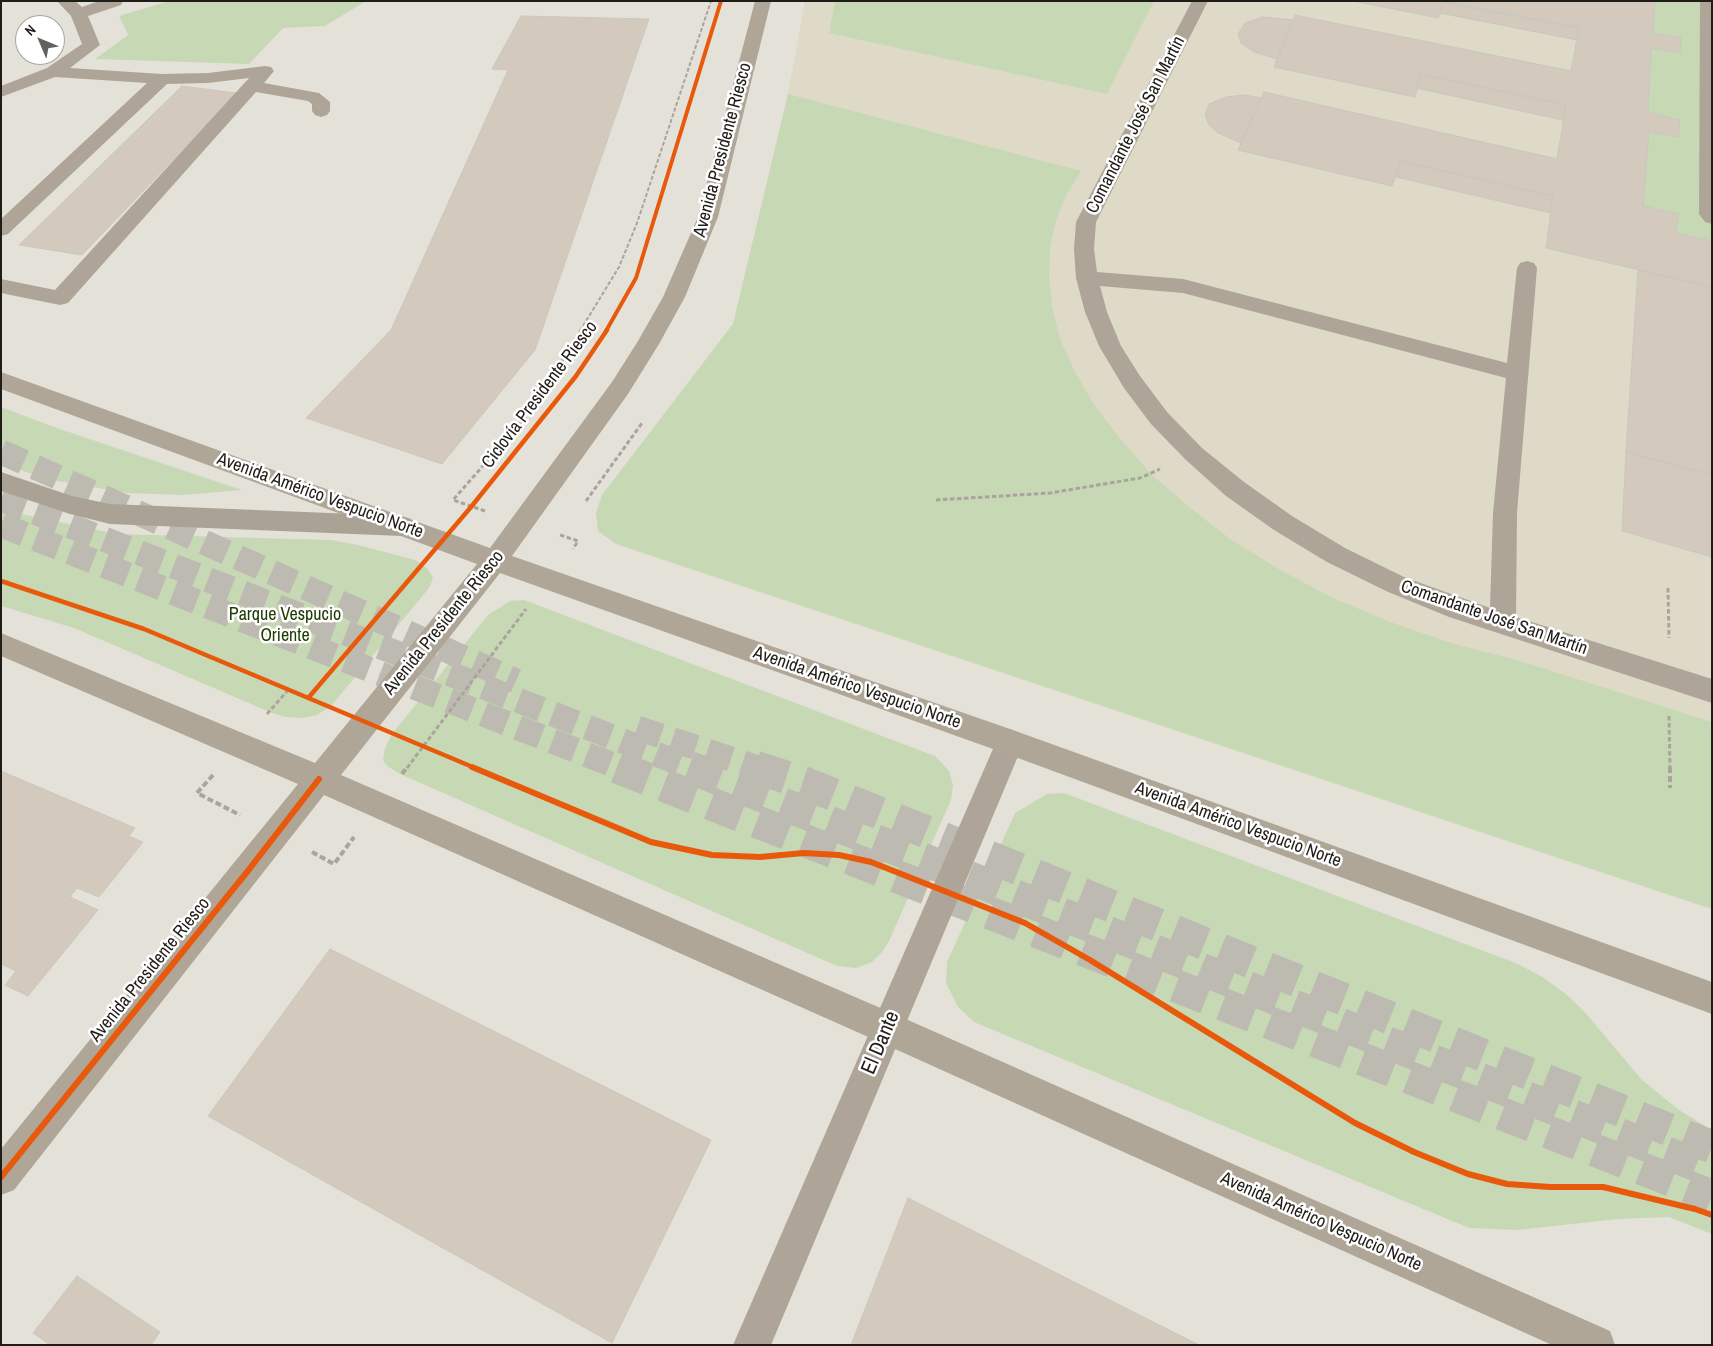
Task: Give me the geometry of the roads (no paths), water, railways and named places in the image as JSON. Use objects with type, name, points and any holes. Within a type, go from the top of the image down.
[{"type":"highway","points":[[1,481],[70,505],[110,514],[402,526]]},
{"type":"main road","name":"Avenida Presidente Riesco","points":[[1,1177],[495,560],[620,388],[648,344],[674,297],[708,218],[762,1]]},
{"type":"main road","name":"Avenida Américo Vespucio Norte","points":[[1,380],[549,580],[1010,742],[1712,998]]},
{"type":"main road","name":"Avenida Américo Vespucio Norte","points":[[1,644],[319,779],[887,1028],[1596,1345]]},
{"type":"street","points":[[1,92],[53,72],[92,45],[79,14],[64,1]]},
{"type":"street","points":[[79,14],[115,1]]},
{"type":"street","name":"Comandante José San Martín","points":[[1200,1],[1086,222],[1084,249],[1087,278],[1096,312],[1110,346],[1127,375],[1159,418],[1194,454],[1235,489],[1283,523],[1336,555],[1395,584],[1458,609],[1712,691]]},
{"type":"street","points":[[1708,1],[1709,214],[1712,218]]},
{"type":"street","points":[[1,286],[60,298],[265,71],[208,78],[162,79],[53,72]]},
{"type":"street","points":[[1,230],[162,79]]},
{"type":"street","points":[[251,86],[313,96],[322,102],[321,112]]},
{"type":"street","points":[[1503,623],[1505,513],[1527,268]]},
{"type":"street","points":[[1087,278],[1184,286],[1517,373]]},
{"type":"street","name":"El Dante","points":[[752,1345],[1010,742]]},
{"type":"tunnel","points":[[1,452],[516,681]]},
{"type":"tunnel","points":[[1,499],[692,768]]},
{"type":"tunnel","points":[[1,525],[621,768]]},
{"type":"tunnel","points":[[637,728],[758,768]]},
{"type":"tunnel","points":[[617,767],[1712,1196]]},
{"type":"tunnel","points":[[689,767],[1712,1171]]},
{"type":"tunnel","points":[[755,767],[807,784],[1712,1147]]},
{"type":"park label","name":"Parque Vespucio Oriente","points":[[285,625]]}]
